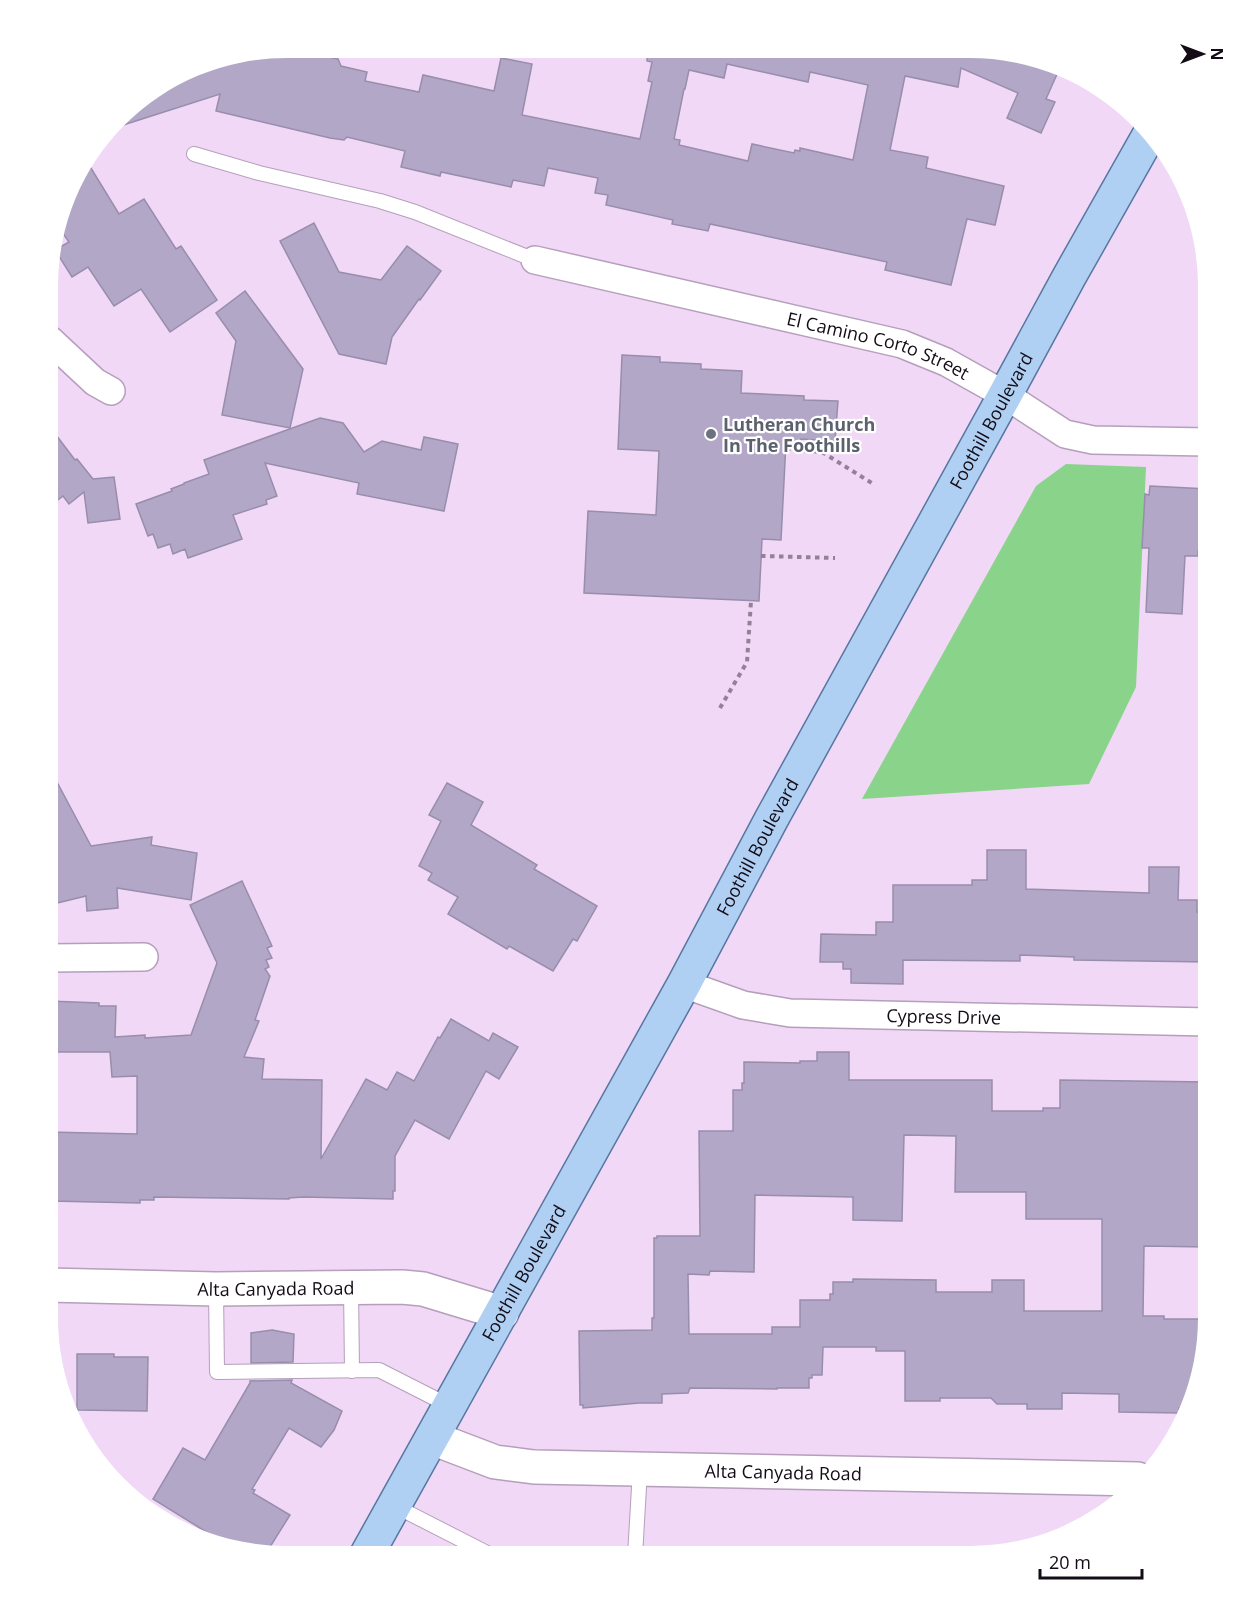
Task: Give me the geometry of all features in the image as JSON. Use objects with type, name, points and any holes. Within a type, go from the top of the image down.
[{"type":"main road","name":"Foothill Boulevard","points":[[372,1546],[684,984],[772,818],[1145,142]]},
{"type":"street","name":"El Camino Corto Street","points":[[535,260],[902,344],[937,357],[1005,395],[1065,434],[1093,440],[1198,442]]},
{"type":"street","points":[[58,347],[95,382],[111,391]]},
{"type":"street","points":[[58,958],[144,957]]},
{"type":"street","name":"Cypress Drive","points":[[684,984],[743,1005],[790,1013],[1198,1022]]},
{"type":"street","name":"Alta Canyada Road","points":[[58,1286],[216,1289],[402,1287],[423,1289],[502,1313]]},
{"type":"street","name":"Alta Canyada Road","points":[[432,1438],[495,1462],[534,1467],[1132,1479]]},
{"type":"lane","points":[[194,154],[259,173],[415,212],[535,260]]},
{"type":"lane","points":[[351,1287],[352,1371]]},
{"type":"lane","points":[[216,1289],[217,1372],[379,1370],[450,1406]]},
{"type":"lane","points":[[636,1546],[640,1470]]},
{"type":"lane","points":[[395,1506],[473,1546]]},
{"type":"path","points":[[786,449],[822,453],[875,485]]},
{"type":"path","points":[[761,556],[835,558]]},
{"type":"path","points":[[720,708],[747,662],[751,601]]},
{"type":"green space","points":[[1066,464],[1146,467],[1136,687],[1089,784],[862,799],[1036,486]]},
{"type":"building","points":[[286,58],[338,59],[341,66],[367,72],[365,81],[419,92],[423,75],[494,91],[501,58],[532,64],[522,115],[640,139],[652,82],[648,81],[652,62],[647,61],[647,58],[970,58],[999,60],[1029,66],[1056,76],[1046,99],[1055,102],[1041,133],[1007,118],[1018,93],[961,68],[958,87],[905,76],[890,150],[928,157],[926,168],[1004,186],[995,225],[967,219],[951,285],[885,270],[887,262],[710,224],[708,231],[672,224],[673,220],[606,205],[608,195],[595,193],[598,178],[548,168],[544,186],[513,180],[511,187],[441,172],[440,176],[401,167],[405,151],[347,137],[344,140],[330,138],[216,111],[220,94],[126,124],[172,89],[199,76],[227,66],[257,60]],"holes":[[[727,64],[808,82],[810,72],[868,85],[853,160],[800,148],[800,151],[795,150],[794,153],[752,144],[748,161],[679,145],[680,140],[674,139],[689,70],[724,78]]]},
{"type":"building","points":[[91,169],[119,214],[144,199],[176,249],[181,246],[217,300],[170,332],[141,289],[114,306],[88,267],[72,277],[60,258],[62,246],[69,242],[64,235],[66,227],[76,199]]},
{"type":"building","points":[[314,223],[339,272],[381,280],[407,246],[441,271],[392,337],[386,364],[339,354],[280,241]]},
{"type":"building","points":[[245,291],[303,369],[290,428],[222,415],[236,341],[216,313]]},
{"type":"building","points":[[622,355],[660,357],[660,362],[701,364],[701,369],[742,371],[741,393],[804,396],[804,400],[838,401],[835,441],[801,439],[801,443],[786,442],[781,540],[762,539],[759,601],[584,593],[588,511],[656,515],[659,451],[618,449]]},
{"type":"building","points":[[320,418],[343,423],[364,452],[382,441],[421,450],[424,437],[458,444],[444,511],[357,494],[359,483],[265,463],[277,496],[266,500],[267,504],[233,515],[242,539],[188,558],[185,549],[173,554],[170,544],[158,548],[153,534],[148,536],[136,504],[209,474],[204,460]]},
{"type":"building","points":[[58,438],[93,479],[114,477],[120,519],[88,523],[84,492],[69,504],[63,496],[58,500]]},
{"type":"building","points":[[1150,486],[1198,488],[1198,556],[1185,556],[1182,614],[1146,612],[1149,548],[1142,548],[1145,494],[1149,495]]},
{"type":"building","points":[[447,783],[483,802],[471,825],[537,865],[534,869],[597,906],[577,941],[573,939],[553,971],[509,946],[507,949],[448,914],[458,897],[428,880],[432,873],[419,866],[441,821],[429,815]]},
{"type":"building","points":[[58,784],[91,846],[152,837],[151,845],[197,853],[191,900],[117,888],[118,908],[87,911],[86,896],[58,903]]},
{"type":"building","points":[[987,850],[1026,850],[1026,889],[1149,893],[1149,867],[1179,867],[1178,900],[1197,900],[1198,962],[1074,960],[1074,957],[1020,955],[1020,961],[903,960],[903,984],[851,983],[851,969],[843,969],[843,962],[820,962],[821,934],[876,935],[876,922],[893,922],[893,885],[972,885],[972,880],[987,880]]},
{"type":"building","points":[[242,881],[272,946],[267,948],[272,958],[266,960],[269,967],[265,969],[270,976],[255,1020],[259,1021],[244,1057],[264,1059],[262,1079],[322,1080],[321,1159],[366,1079],[387,1090],[397,1072],[414,1081],[438,1037],[440,1038],[451,1019],[489,1041],[493,1033],[518,1047],[499,1079],[486,1071],[449,1139],[415,1120],[395,1156],[393,1199],[154,1197],[154,1200],[140,1200],[140,1203],[58,1201],[58,1132],[137,1134],[137,1076],[112,1077],[110,1052],[58,1052],[58,1001],[116,1006],[115,1037],[191,1035],[217,963],[190,905]]},
{"type":"building","points":[[817,1052],[849,1052],[849,1080],[992,1080],[992,1111],[1043,1111],[1043,1108],[1060,1108],[1060,1080],[1198,1082],[1198,1247],[1144,1246],[1143,1316],[1164,1316],[1164,1319],[1198,1319],[1196,1348],[1190,1378],[1177,1413],[1119,1412],[1119,1394],[1062,1393],[1062,1409],[1027,1409],[1027,1404],[997,1404],[991,1398],[905,1401],[905,1351],[876,1351],[876,1347],[823,1347],[822,1375],[812,1375],[812,1378],[809,1378],[809,1388],[690,1388],[688,1393],[662,1394],[662,1403],[583,1408],[583,1405],[580,1405],[579,1331],[652,1330],[654,1238],[657,1236],[700,1236],[699,1131],[733,1131],[733,1090],[742,1090],[744,1062],[800,1063],[800,1061],[817,1061]],"holes":[[[904,1135],[956,1136],[955,1192],[1026,1192],[1026,1219],[1102,1219],[1102,1311],[1024,1311],[1024,1280],[992,1280],[992,1292],[936,1292],[936,1280],[853,1279],[853,1282],[833,1282],[833,1294],[830,1294],[830,1300],[800,1300],[800,1327],[772,1327],[772,1334],[689,1334],[688,1274],[709,1275],[710,1271],[754,1272],[755,1195],[853,1197],[853,1220],[902,1221]]]},
{"type":"building","points":[[272,1330],[294,1334],[293,1362],[251,1363],[251,1333]]},
{"type":"building","points":[[77,1354],[148,1357],[147,1411],[78,1410]]},
{"type":"building","points":[[292,1380],[291,1383],[342,1411],[334,1430],[321,1447],[289,1428],[252,1489],[255,1490],[253,1493],[290,1515],[271,1546],[227,1539],[205,1531],[153,1499],[183,1448],[205,1460],[250,1381]]},
{"type":"place","name":"Lutheran Church In The Foothills","points":[[711,434]]}]
